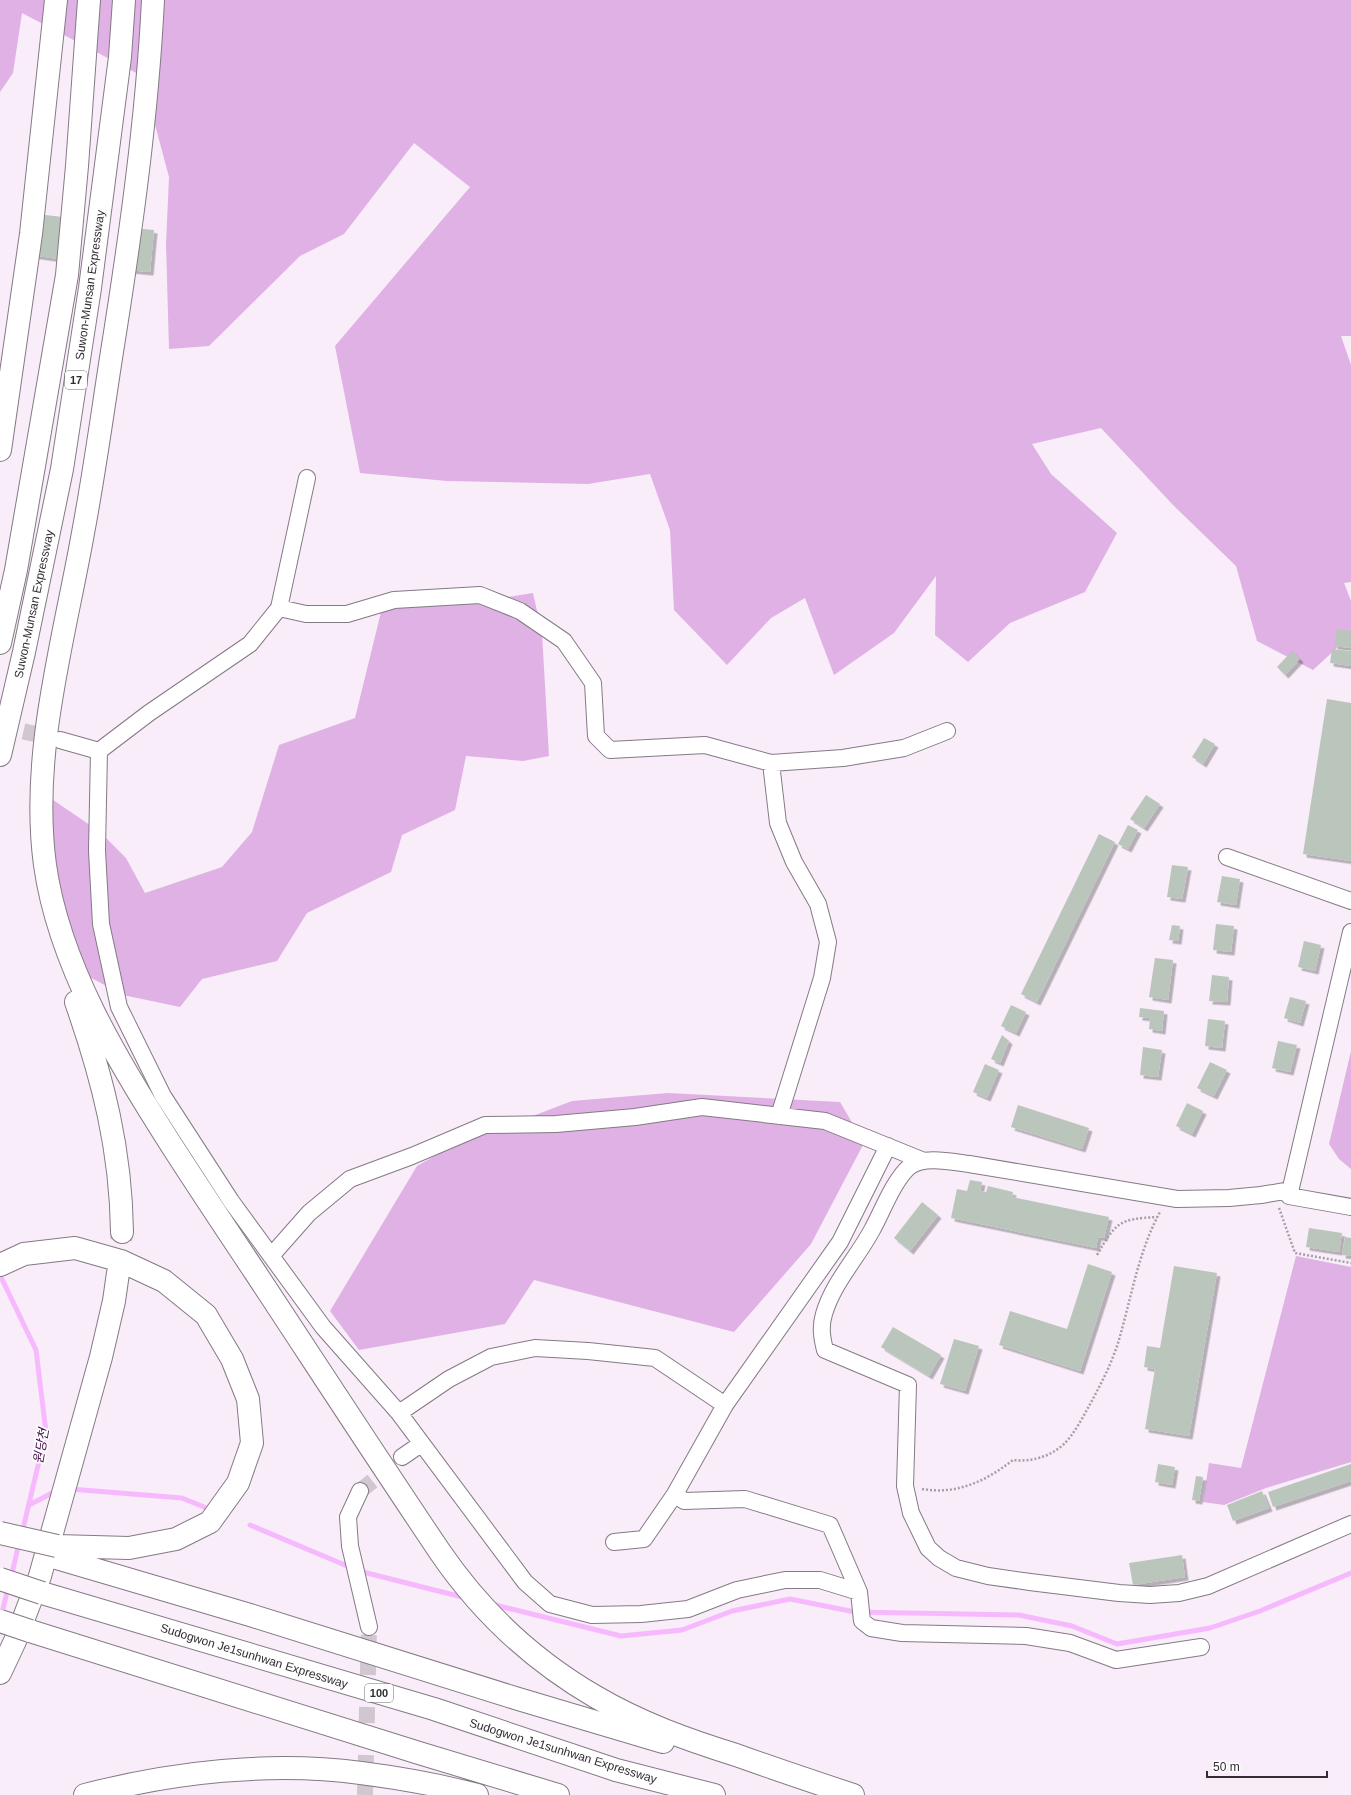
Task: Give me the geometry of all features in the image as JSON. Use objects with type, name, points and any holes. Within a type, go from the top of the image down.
[{"type":"highway","points":[[0,450],[31,234],[56,0]]},
{"type":"highway","name":"Suwon-Munsan Expressway","points":[[0,643],[18,562],[67,275],[77,166],[89,0]]},
{"type":"highway","name":"Suwon-Munsan Expressway","points":[[0,755],[24,652],[62,469],[90,288],[120,57],[124,0]]},
{"type":"highway","points":[[122,1232],[118,1166],[112,1124],[103,1087],[65,969],[53,926],[46,891],[42,833],[42,777],[49,719],[61,643],[83,533],[129,243],[141,148],[153,0]]},
{"type":"highway","points":[[45,866],[62,934],[77,973],[106,1036],[138,1093],[217,1216],[440,1552],[462,1582],[493,1618],[536,1657],[598,1698],[672,1733],[853,1795]]},
{"type":"highway","points":[[0,1265],[24,1254],[75,1248],[121,1261],[164,1281],[206,1315],[232,1359],[248,1399],[252,1443],[238,1483],[210,1522],[176,1539],[129,1548],[55,1552]]},
{"type":"highway","points":[[0,1674],[15,1641],[40,1576],[108,1333],[118,1273]]},
{"type":"highway","points":[[0,1534],[250,1615],[522,1700],[847,1795]]},
{"type":"highway","name":"Sudogwon Je1sunhwan Expressway","points":[[0,1580],[434,1709],[616,1770],[714,1795]]},
{"type":"highway","points":[[0,1621],[419,1753],[558,1795]]},
{"type":"highway","points":[[85,1795],[151,1780],[208,1772],[268,1769],[360,1772],[435,1784],[477,1795]]},
{"type":"street","points":[[99,751],[149,713],[250,644],[279,608],[307,478]]},
{"type":"street","points":[[279,608],[306,614],[347,614],[394,600],[480,595],[520,611],[564,641],[593,683],[596,736],[610,750],[705,745],[771,763],[843,758],[904,748],[947,730]]},
{"type":"street","points":[[60,740],[99,751]]},
{"type":"street","points":[[99,751],[97,851],[101,924],[119,1007],[163,1096],[231,1201],[323,1327],[399,1413],[525,1582],[550,1604],[592,1615],[641,1614],[688,1609],[737,1590],[785,1580],[820,1580],[860,1596]]},
{"type":"street","points":[[771,763],[778,823],[794,862],[818,904],[828,942],[822,978],[779,1116]]},
{"type":"street","points":[[1227,856],[1351,901]]},
{"type":"street","points":[[1351,932],[1289,1196],[1351,1207]]},
{"type":"street","points":[[271,1256],[308,1213],[350,1179],[412,1156],[485,1125],[556,1124],[635,1117],[702,1107],[825,1121],[924,1161]]},
{"type":"street","points":[[614,1542],[644,1539],[675,1494],[725,1405],[840,1242],[888,1146]]},
{"type":"street","points":[[1291,1190],[1229,1198],[1168,1198],[969,1164],[942,1160],[924,1161],[910,1166],[895,1187],[872,1231],[833,1292],[823,1315],[821,1335],[825,1350],[908,1384],[905,1486],[911,1513],[924,1542],[939,1558],[956,1568],[988,1576],[1119,1593],[1150,1595],[1179,1593],[1208,1586],[1351,1524]]},
{"type":"street","points":[[399,1413],[449,1379],[491,1357],[535,1348],[588,1351],[655,1358],[725,1405]]},
{"type":"street","points":[[402,1457],[421,1444]]},
{"type":"street","points":[[360,1491],[348,1517],[350,1546],[370,1627]]},
{"type":"street","points":[[675,1494],[684,1501],[745,1499],[830,1525],[860,1596],[862,1621],[871,1628],[902,1633],[1026,1636],[1070,1643],[1116,1660],[1201,1647]]},
{"type":"path","points":[[905,1486],[935,1491],[960,1489],[980,1482],[998,1472],[1013,1460],[1024,1461],[1042,1458],[1064,1444],[1078,1425],[1108,1370],[1118,1344],[1150,1233],[1168,1198]]},
{"type":"path","points":[[1279,1208],[1295,1253],[1351,1263]]},
{"type":"path","points":[[1097,1256],[1114,1229],[1123,1222],[1133,1218],[1158,1217]]},
{"type":"shaded area","points":[[0,0],[1351,0],[1351,336],[1341,336],[1351,365],[1351,582],[1344,583],[1351,601],[1351,635],[1313,670],[1257,641],[1236,566],[1173,505],[1101,428],[1032,444],[1051,474],[1117,533],[1085,592],[1010,623],[968,662],[935,635],[936,576],[894,633],[834,675],[805,598],[771,618],[727,665],[674,610],[670,530],[650,474],[588,484],[447,481],[360,473],[335,346],[470,187],[414,143],[344,234],[300,256],[209,346],[169,349],[166,244],[169,177],[142,76],[22,13],[13,73],[0,92]]},
{"type":"shaded area","points":[[533,593],[542,633],[549,756],[523,761],[466,756],[455,810],[402,835],[391,872],[307,913],[277,961],[202,979],[180,1007],[123,995],[86,975],[65,915],[40,791],[100,832],[126,858],[145,893],[222,867],[252,832],[279,745],[355,718],[382,608],[457,605]]},
{"type":"shaded area","points":[[1351,1051],[1351,1169],[1339,1159],[1329,1144]]},
{"type":"shaded area","points":[[668,1093],[840,1102],[864,1143],[811,1244],[734,1332],[534,1280],[505,1324],[359,1350],[330,1311],[417,1166],[447,1149],[572,1101]]},
{"type":"shaded area","points":[[1296,1256],[1351,1267],[1351,1462],[1266,1488],[1224,1505],[1203,1502],[1209,1463],[1241,1468]]},
{"type":"building","points":[[37,214],[71,218],[65,260],[32,255]]},
{"type":"building","points":[[121,227],[154,230],[150,272],[116,269]]},
{"type":"building","points":[[1337,629],[1351,631],[1351,648],[1334,646]]},
{"type":"building","points":[[1332,649],[1351,651],[1351,666],[1330,663]]},
{"type":"building","points":[[1292,651],[1300,659],[1285,675],[1277,667]]},
{"type":"building","points":[[1327,699],[1351,703],[1351,861],[1303,854]]},
{"type":"building","points":[[1204,738],[1215,744],[1203,764],[1192,757]]},
{"type":"building","points":[[1146,795],[1160,804],[1144,828],[1130,819]]},
{"type":"building","points":[[1128,825],[1138,830],[1128,849],[1118,844]]},
{"type":"building","points":[[1099,834],[1115,842],[1037,1002],[1021,994]]},
{"type":"building","points":[[1172,865],[1188,867],[1182,899],[1167,897]]},
{"type":"building","points":[[1222,876],[1240,879],[1236,905],[1217,902]]},
{"type":"building","points":[[1216,924],[1234,926],[1231,952],[1213,950]]},
{"type":"building","points":[[1172,925],[1180,926],[1178,941],[1169,940]]},
{"type":"building","points":[[1304,941],[1321,945],[1315,971],[1298,967]]},
{"type":"building","points":[[1155,958],[1173,960],[1168,1000],[1149,997]]},
{"type":"building","points":[[1212,975],[1229,977],[1227,1002],[1209,1001]]},
{"type":"building","points":[[1290,997],[1306,1001],[1300,1023],[1284,1018]]},
{"type":"building","points":[[1011,1005],[1026,1012],[1016,1033],[1001,1026]]},
{"type":"building","points":[[1140,1008],[1164,1011],[1162,1031],[1149,1029],[1150,1018],[1139,1017]]},
{"type":"building","points":[[1208,1019],[1225,1021],[1222,1048],[1205,1046]]},
{"type":"building","points":[[1002,1035],[1009,1041],[1000,1063],[991,1059]]},
{"type":"building","points":[[1278,1041],[1297,1045],[1290,1072],[1272,1068]]},
{"type":"building","points":[[1143,1047],[1162,1050],[1158,1077],[1140,1075]]},
{"type":"building","points":[[1210,1062],[1227,1070],[1214,1096],[1197,1088]]},
{"type":"building","points":[[985,1064],[999,1070],[987,1098],[973,1092]]},
{"type":"building","points":[[1187,1103],[1203,1111],[1192,1134],[1176,1126]]},
{"type":"building","points":[[1018,1105],[1089,1128],[1082,1149],[1011,1127]]},
{"type":"building","points":[[970,1180],[982,1182],[980,1191],[986,1192],[988,1186],[1013,1192],[1012,1197],[1109,1217],[1104,1238],[1098,1237],[1096,1248],[951,1218],[957,1189],[967,1191]]},
{"type":"building","points":[[922,1202],[938,1215],[910,1251],[894,1238]]},
{"type":"building","points":[[1309,1228],[1342,1233],[1339,1252],[1306,1247]]},
{"type":"building","points":[[1345,1237],[1351,1238],[1351,1256],[1342,1255]]},
{"type":"building","points":[[1088,1264],[1112,1272],[1080,1371],[999,1345],[1010,1311],[1067,1329]]},
{"type":"building","points":[[1174,1266],[1217,1273],[1189,1436],[1145,1429],[1155,1369],[1144,1367],[1147,1346],[1160,1348]]},
{"type":"building","points":[[893,1327],[941,1355],[929,1376],[881,1347]]},
{"type":"building","points":[[954,1339],[979,1346],[965,1391],[940,1384]]},
{"type":"building","points":[[1158,1464],[1175,1467],[1172,1485],[1155,1482]]},
{"type":"building","points":[[1351,1464],[1351,1481],[1273,1507],[1268,1492]]},
{"type":"building","points":[[1196,1476],[1203,1477],[1199,1501],[1192,1500]]},
{"type":"building","points":[[1262,1491],[1269,1508],[1233,1521],[1227,1505]]},
{"type":"building","points":[[1182,1555],[1185,1577],[1133,1585],[1129,1563]]},
{"type":"waterway","name":"원당천","points":[[0,1275],[36,1350],[46,1432],[22,1533]]},
{"type":"waterway","points":[[70,1489],[182,1498],[204,1507]]},
{"type":"waterway","points":[[29,1505],[56,1491]]},
{"type":"waterway","points":[[250,1525],[352,1568]]},
{"type":"waterway","name":"원당천","points":[[11,1578],[19,1543]]},
{"type":"waterway","points":[[359,1571],[466,1598]]},
{"type":"waterway","points":[[491,1604],[621,1636],[682,1630],[732,1611],[790,1599],[855,1612],[1019,1615],[1072,1626],[1117,1644],[1210,1628],[1260,1611],[1351,1573]]},
{"type":"waterway","name":"원당천","points":[[1,1617],[8,1588]]},
{"type":"tunnel","points":[[0,726],[57,739]]},
{"type":"tunnel","points":[[118,1273],[122,1232]]},
{"type":"tunnel","points":[[360,1491],[402,1457]]},
{"type":"tunnel","points":[[365,1795],[369,1627]]}]
